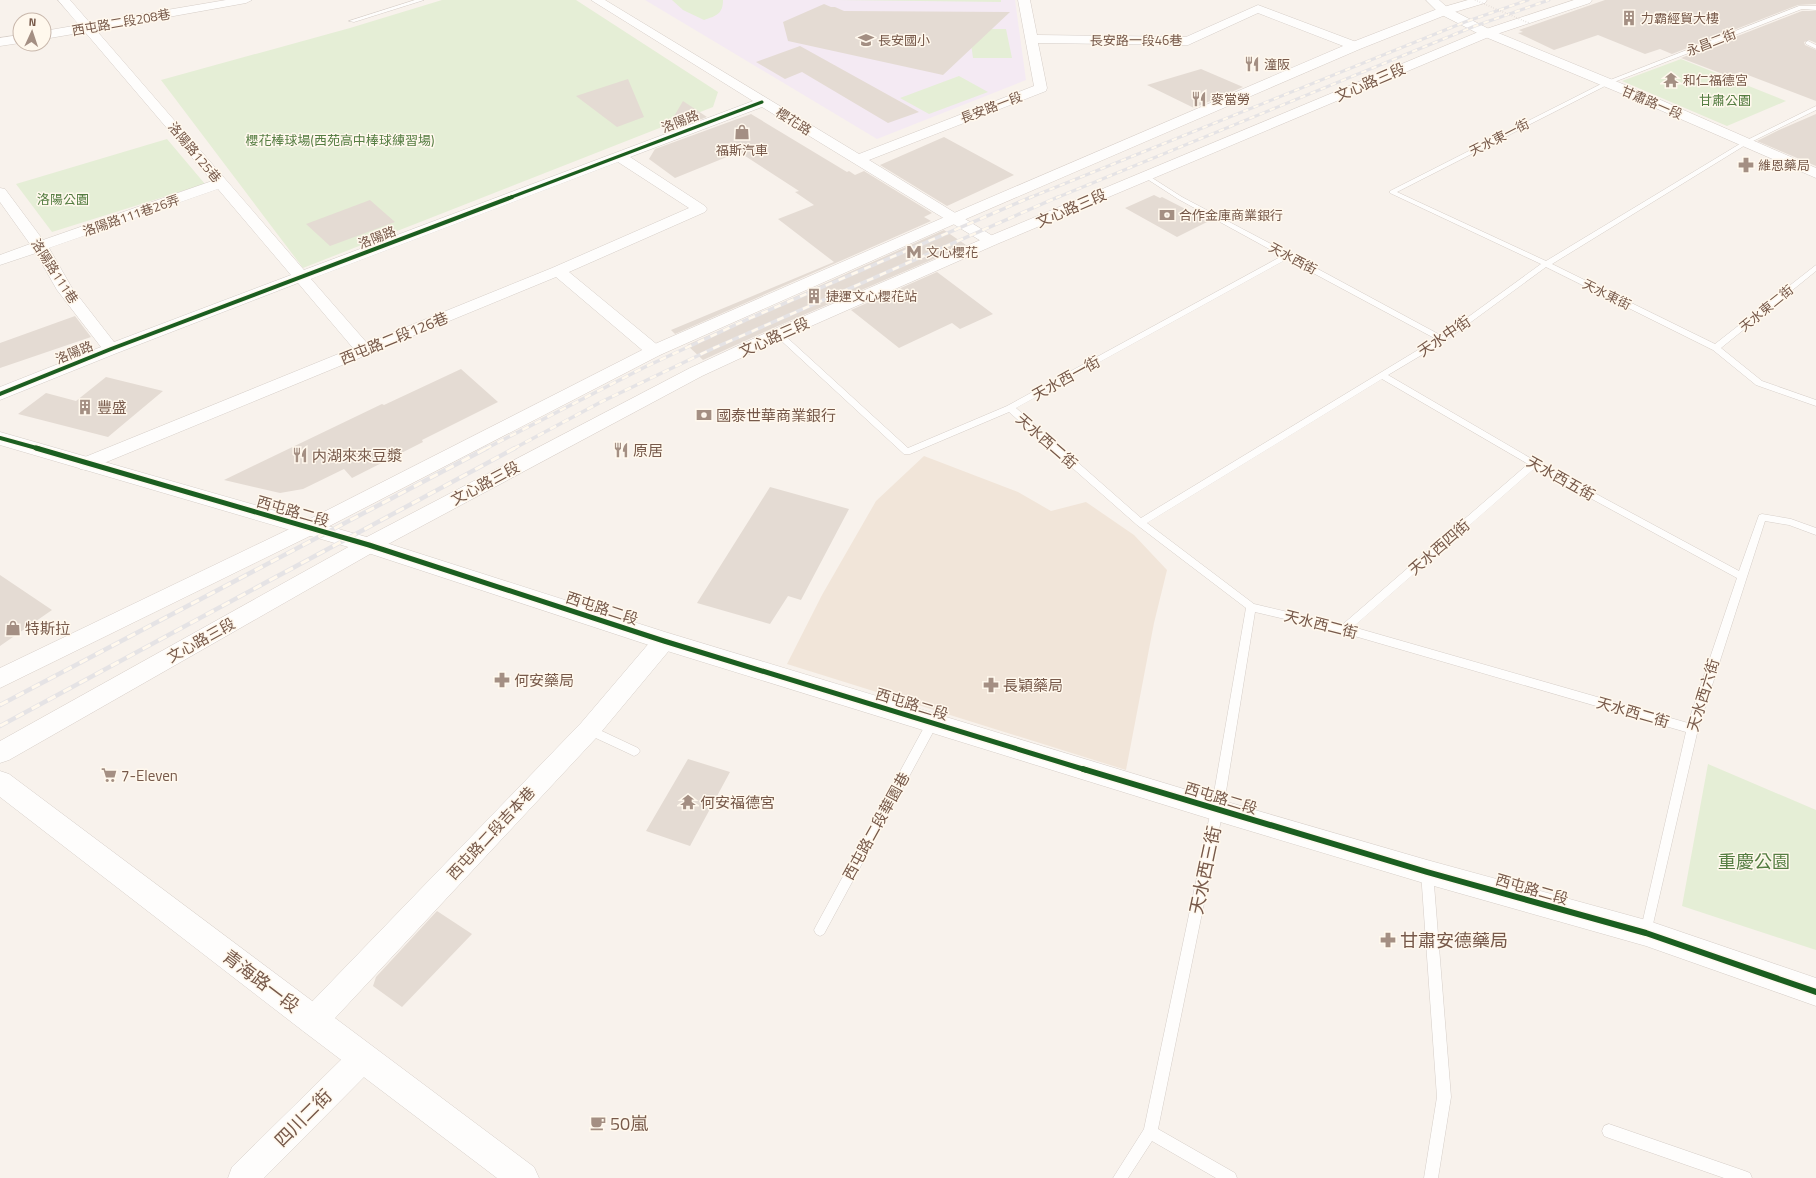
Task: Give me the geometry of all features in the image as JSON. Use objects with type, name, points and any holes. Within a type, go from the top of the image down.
[{"type":"main road","name":"甘肅路一段","points":[[1432,0],[1444,12],[1487,33],[1674,110],[1745,143],[1816,173]]},
{"type":"main road","points":[[0,679],[309,528],[654,351],[953,219],[1355,46],[1444,12],[1481,0]]},
{"type":"main road","name":"文心路三段","points":[[0,753],[369,545],[696,372],[778,334],[991,241],[1487,33],[1586,0]]},
{"type":"main road","name":"西屯路二段","points":[[0,438],[369,545],[664,641],[1217,810],[1427,872],[1646,933],[1816,992]]},
{"type":"main road","name":"青海路一段","points":[[0,782],[313,1021],[523,1178]]},
{"type":"street","name":"洛陽路125巷","points":[[64,0],[90,28],[364,350]]},
{"type":"street","name":"西屯路二段208巷","points":[[52,34],[246,0]]},
{"type":"street","name":"長安路一段","points":[[856,160],[1041,88],[1024,0]]},
{"type":"street","name":"櫻花路","points":[[601,1],[856,160],[991,241]]},
{"type":"street","name":"長安路一段46巷","points":[[1032,39],[1188,41],[1256,4]]},
{"type":"street","points":[[1256,4],[1355,46]]},
{"type":"street","points":[[0,42],[12,40]]},
{"type":"street","name":"洛陽路","points":[[0,394],[301,277],[762,102]]},
{"type":"street","name":"西屯路二段126巷","points":[[87,464],[558,271],[700,209],[619,156]]},
{"type":"street","name":"洛陽路111巷26弄","points":[[0,260],[222,183]]},
{"type":"street","name":"洛陽路111巷","points":[[0,192],[40,247],[65,290],[111,350]]},
{"type":"street","points":[[558,271],[654,351]]},
{"type":"street","name":"西屯路二段吉本巷","points":[[313,1021],[589,730],[664,641]]},
{"type":"street","name":"四川二街","points":[[243,1178],[363,1058]]},
{"type":"lane","points":[[352,21],[421,0]]},
{"type":"lane","name":"永昌二街","points":[[1607,83],[1801,7],[1816,8]]},
{"type":"lane","points":[[1808,43],[1816,47]]},
{"type":"lane","name":"天水東一街","points":[[1392,192],[1607,83]]},
{"type":"lane","name":"天水中街","points":[[1140,523],[1442,339],[1546,264],[1745,143],[1816,108]]},
{"type":"lane","name":"天水西街","points":[[1146,176],[1180,198],[1289,255],[1442,339]]},
{"type":"lane","name":"天水東街","points":[[1392,192],[1546,264],[1716,348],[1759,383],[1816,404]]},
{"type":"lane","name":"天水西一街","points":[[778,334],[907,452],[1010,408],[1289,255]]},
{"type":"lane","name":"天水東二街","points":[[1716,348],[1816,267]]},
{"type":"lane","name":"天水西五街","points":[[1383,376],[1534,464],[1741,576]]},
{"type":"lane","name":"天水西二街","points":[[1010,408],[1140,523],[1251,607],[1344,629],[1692,729]]},
{"type":"lane","name":"天水西四街","points":[[1344,629],[1534,464]]},
{"type":"lane","name":"天水西六街","points":[[1646,933],[1692,729],[1741,576],[1762,517],[1791,522],[1816,532]]},
{"type":"lane","name":"天水西三街","points":[[1120,1178],[1150,1132],[1217,810],[1251,607]]},
{"type":"lane","name":"西屯路二段華園巷","points":[[820,930],[932,723]]},
{"type":"lane","points":[[589,730],[634,751]]},
{"type":"lane","points":[[1427,872],[1444,1097],[1430,1178]]},
{"type":"lane","points":[[1609,1131],[1745,1178]]},
{"type":"lane","points":[[1150,1132],[1230,1178]]},
{"type":"path","points":[[1476,0],[1528,23]]},
{"type":"shaded area","name":"長安國小","points":[[645,0],[1015,0],[1026,80],[877,139]]},
{"type":"shaded area","points":[[924,456],[1018,492],[1051,511],[1086,502],[1134,535],[1167,570],[1154,623],[1126,770],[787,664],[822,595],[876,501]]},
{"type":"green space","name":"櫻花棒球場(西苑高中棒球練習場)","points":[[442,0],[576,0],[718,92],[713,107],[303,268],[161,80],[350,28]]},
{"type":"green space","points":[[672,0],[723,0],[723,5],[718,14],[704,20],[683,10]]},
{"type":"green space","points":[[838,0],[1001,0],[1001,2]]},
{"type":"green space","points":[[969,29],[1006,29],[1012,58],[973,58]]},
{"type":"green space","name":"甘肅公園","points":[[1681,59],[1786,101],[1727,126],[1622,81]]},
{"type":"green space","points":[[959,76],[988,92],[929,114],[900,98]]},
{"type":"green space","name":"洛陽公園","points":[[167,139],[205,184],[52,232],[16,184]]},
{"type":"green space","name":"重慶公園","points":[[1708,764],[1816,810],[1816,950],[1682,906]]},
{"type":"building","points":[[1605,0],[1816,0],[1816,4],[1798,5],[1672,54],[1660,49],[1645,54],[1598,35],[1554,50],[1518,33],[1523,32],[1519,30]]},
{"type":"building","points":[[824,4],[844,11],[1010,12],[943,75],[788,41],[783,22]]},
{"type":"building","points":[[1802,11],[1816,11],[1816,43],[1809,40],[1804,42],[1805,45],[1816,50],[1816,101],[1740,72],[1728,76],[1681,58]]},
{"type":"building","points":[[800,46],[919,112],[888,123],[802,72],[785,79],[756,62]]},
{"type":"building","name":"麥當勞","points":[[1201,69],[1243,87],[1194,108],[1147,85]]},
{"type":"building","points":[[628,79],[644,117],[617,127],[576,96]]},
{"type":"building","points":[[683,101],[707,117],[664,133]]},
{"type":"building","points":[[751,114],[847,172],[849,171],[855,175],[864,171],[932,213],[924,217],[931,221],[675,334],[671,330],[834,262],[778,219],[814,205],[795,192],[799,191],[739,152],[675,178],[649,159],[655,149]]},
{"type":"building","points":[[1816,114],[1816,166],[1757,141],[1779,130]]},
{"type":"building","points":[[944,137],[1014,175],[947,206],[880,165]]},
{"type":"building","name":"合作金庫商業銀行","points":[[1154,195],[1160,198],[1162,197],[1209,221],[1177,237],[1125,208]]},
{"type":"building","points":[[370,200],[395,222],[330,246],[306,224]]},
{"type":"building","points":[[944,230],[966,245],[703,360],[687,345]]},
{"type":"building","points":[[937,272],[993,314],[960,329],[952,323],[899,348],[851,310]]},
{"type":"building","points":[[75,316],[91,337],[0,368],[0,343]]},
{"type":"building","points":[[461,369],[498,402],[422,440],[423,442],[352,478],[344,469],[303,489],[280,493],[224,480],[382,404],[384,405]]},
{"type":"building","name":"豐盛","points":[[106,377],[163,391],[108,437],[18,414],[46,393],[76,401]]},
{"type":"building","points":[[770,487],[849,509],[801,600],[788,596],[770,624],[697,603]]},
{"type":"building","name":"特斯拉","points":[[0,575],[52,610],[0,646]]},
{"type":"building","name":"何安福德宮","points":[[688,759],[730,772],[690,846],[646,831]]},
{"type":"building","points":[[437,911],[472,934],[402,1007],[373,986],[376,977]]},
{"type":"railway","points":[[1029,198],[1465,22],[1528,0]]},
{"type":"railway","points":[[1056,198],[1475,26],[1549,0]]},
{"type":"railway","points":[[485,449],[645,367],[746,320],[1031,197]]},
{"type":"railway","points":[[513,449],[601,402],[714,348],[1058,197]]},
{"type":"railway","points":[[0,705],[487,448]]},
{"type":"railway","points":[[0,726],[515,448]]},
{"type":"cycle path","points":[[0,394],[111,349],[762,102]]},
{"type":"cycle path","points":[[0,438],[369,545],[664,641],[1217,810],[1427,872],[1646,933],[1816,992]]},
{"type":"place","name":"力霸經貿大樓","points":[[1629,18]]},
{"type":"place","name":"長安國小","points":[[866,40]]},
{"type":"place","name":"潼阪","points":[[1252,64]]},
{"type":"place","name":"和仁福德宮","points":[[1671,80]]},
{"type":"place","name":"麥當勞","points":[[1199,99]]},
{"type":"place","name":"福斯汽車","points":[[742,132]]},
{"type":"place","name":"維恩藥局","points":[[1746,165]]},
{"type":"place","name":"合作金庫商業銀行","points":[[1167,215]]},
{"type":"place","name":"文心櫻花","points":[[914,252]]},
{"type":"place","name":"捷運文心櫻花站","points":[[814,296]]},
{"type":"place","name":"豐盛","points":[[85,407]]},
{"type":"place","name":"國泰世華商業銀行","points":[[704,415]]},
{"type":"place","name":"原居","points":[[621,450]]},
{"type":"place","name":"内湖來來豆漿","points":[[300,455]]},
{"type":"place","name":"特斯拉","points":[[13,628]]},
{"type":"place","name":"何安藥局","points":[[502,680]]},
{"type":"place","name":"長穎藥局","points":[[991,685]]},
{"type":"place","name":"7-Eleven","points":[[109,775]]},
{"type":"place","name":"何安福德宮","points":[[688,802]]},
{"type":"place","name":"甘肅安德藥局","points":[[1388,940]]},
{"type":"place","name":"50嵐","points":[[598,1123]]}]
